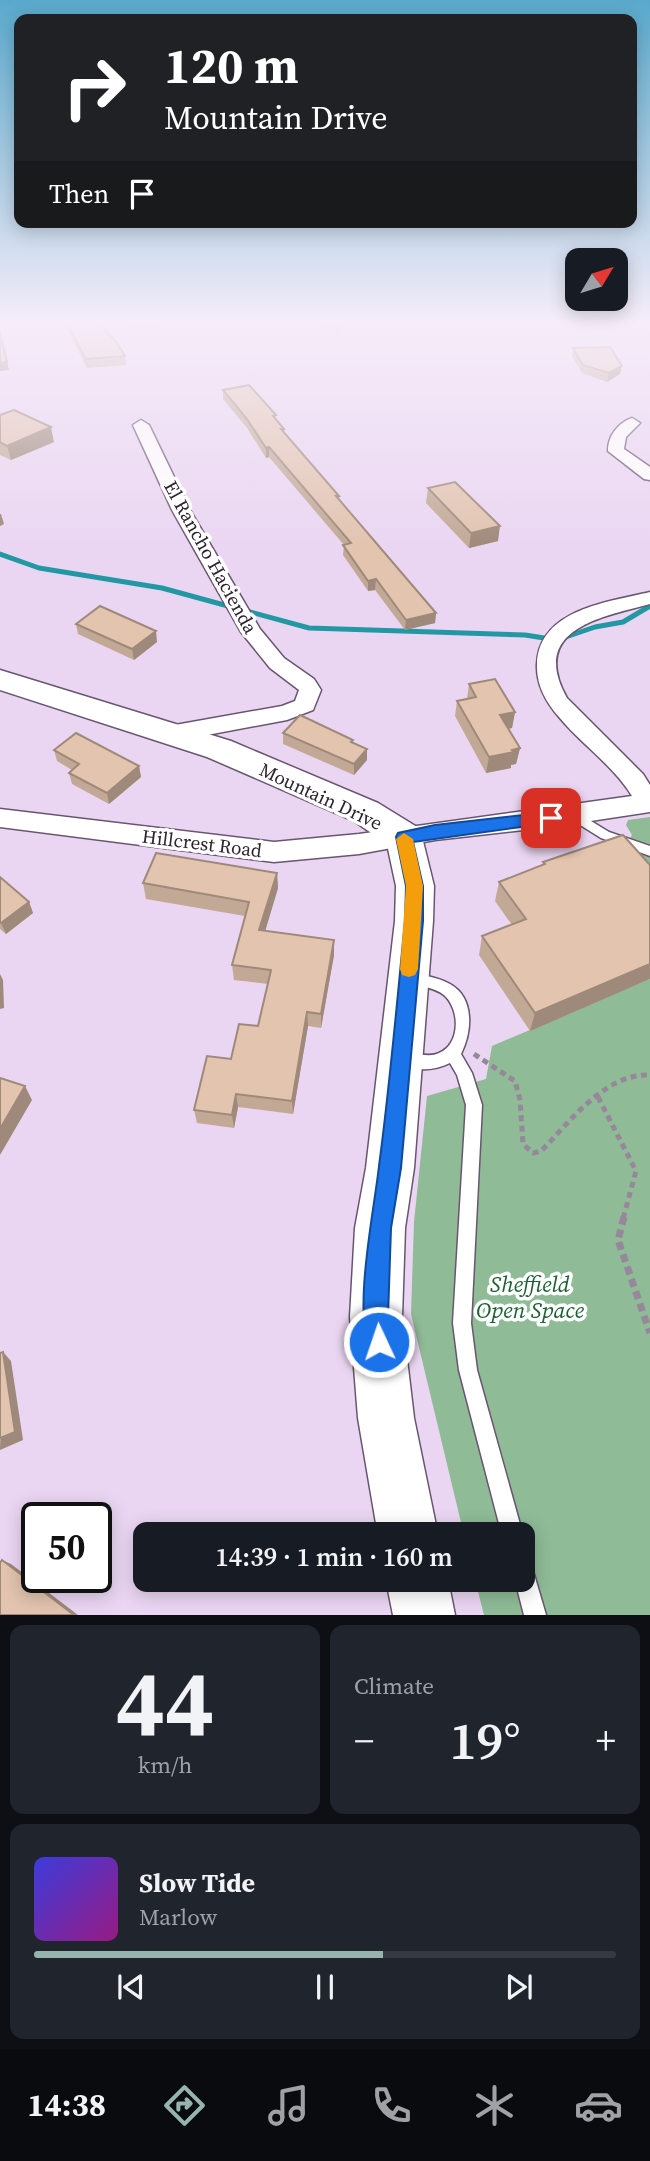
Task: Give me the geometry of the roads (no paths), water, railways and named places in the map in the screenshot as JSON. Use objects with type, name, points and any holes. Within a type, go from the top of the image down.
[{"type":"main road","name":"Mountain Drive","points":[[0,680],[219,749],[366,812],[404,837]]},
{"type":"main road","points":[[404,837],[415,886],[414,921],[398,1060],[390,1168],[380,1228],[376,1317],[386,1418],[406,1522]]},
{"type":"main road","points":[[419,1592],[424,1615]]},
{"type":"street","points":[[632,423],[619,435],[615,443],[617,451],[650,475]]},
{"type":"street","name":"El Rancho Hacienda","points":[[141,425],[181,510],[251,632],[266,652],[310,690],[305,705],[287,713],[175,733]]},
{"type":"street","points":[[650,597],[588,615],[568,624],[557,634],[548,651],[547,670],[554,696],[625,769],[650,802]]},
{"type":"street","name":"Mountain Drive","points":[[404,837],[650,802]]},
{"type":"street","name":"Hillcrest Road","points":[[0,818],[274,852],[404,837]]},
{"type":"lane","points":[[573,815],[604,835],[650,850]]},
{"type":"lane","points":[[398,1060],[442,1060],[455,1049],[462,1037],[463,1021],[455,997],[436,985],[408,977]]},
{"type":"lane","points":[[455,1049],[474,1105],[462,1323],[464,1354],[509,1522]]},
{"type":"lane","points":[[529,1592],[535,1615]]},
{"type":"waterway","points":[[0,554],[39,568],[162,588],[309,628],[525,635],[557,640],[595,627],[623,622],[650,606]]},
{"type":"park label","name":"Sheffield Open Space","points":[[530,1297]]}]
